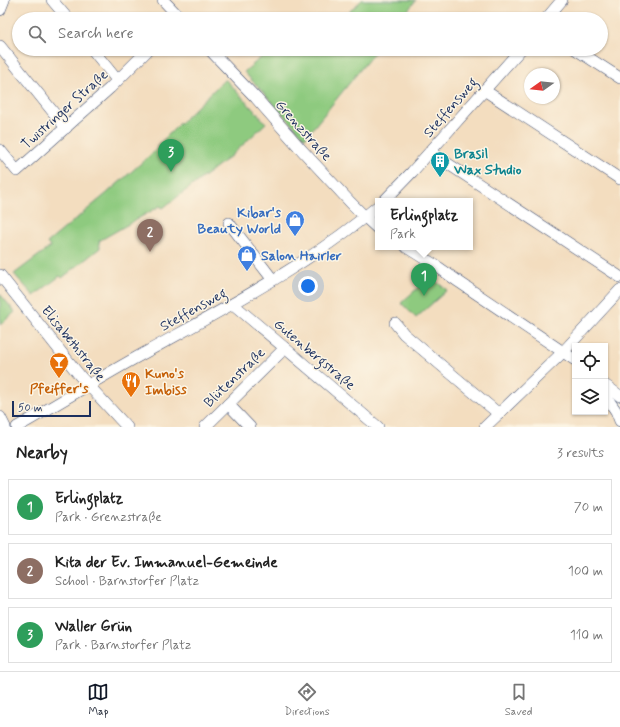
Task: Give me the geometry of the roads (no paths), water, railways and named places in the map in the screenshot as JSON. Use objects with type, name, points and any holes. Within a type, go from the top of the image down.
[{"type":"street","points":[[0,10],[4,0]]},
{"type":"street","points":[[52,0],[62,12]]},
{"type":"street","points":[[163,0],[174,12]]},
{"type":"street","points":[[552,12],[562,0]]},
{"type":"street","points":[[0,46],[66,128]]},
{"type":"street","points":[[98,56],[117,80]]},
{"type":"street","name":"Twistringer Straße","points":[[0,150],[17,171],[66,128],[142,56]]},
{"type":"street","name":"Grenzstraße","points":[[216,56],[256,98],[299,147],[375,226]]},
{"type":"street","name":"Steffensweg","points":[[387,198],[430,152],[515,56]]},
{"type":"street","points":[[586,56],[620,78]]},
{"type":"street","points":[[484,90],[620,178]]},
{"type":"street","points":[[430,152],[620,277]]},
{"type":"street","name":"Steffensweg","points":[[17,427],[273,280],[340,237],[375,209]]},
{"type":"street","points":[[229,223],[273,280]]},
{"type":"street","points":[[411,250],[572,358]]},
{"type":"street","name":"Elisabethstraße","points":[[0,275],[88,386],[127,427]]},
{"type":"street","points":[[485,427],[563,352],[620,290]]},
{"type":"street","name":"Gutenbergstraße","points":[[233,304],[378,427]]},
{"type":"street","points":[[395,322],[404,334],[499,414]]},
{"type":"street","name":"Blütenstraße","points":[[205,427],[285,348]]},
{"type":"street","points":[[608,387],[620,396]]},
{"type":"street","points":[[608,399],[616,411],[620,421]]},
{"type":"street","points":[[228,404],[250,427]]},
{"type":"street","points":[[0,417],[5,427]]},
{"type":"place","name":"Waller Grün","points":[[171,172]]},
{"type":"place","name":"Brasil Wax Studio","points":[[440,178]]},
{"type":"place","name":"Kibar's Beauty World","points":[[295,237]]},
{"type":"place","name":"Kita der Ev. Immanuel-Gemeinde","points":[[150,252]]},
{"type":"place","name":"Salon Hairler","points":[[247,272]]},
{"type":"place","name":"Erlingplatz","points":[[424,296]]},
{"type":"place","name":"Pfeiffer's","points":[[59,379]]},
{"type":"place","name":"Kuno's Imbiss","points":[[131,398]]}]
